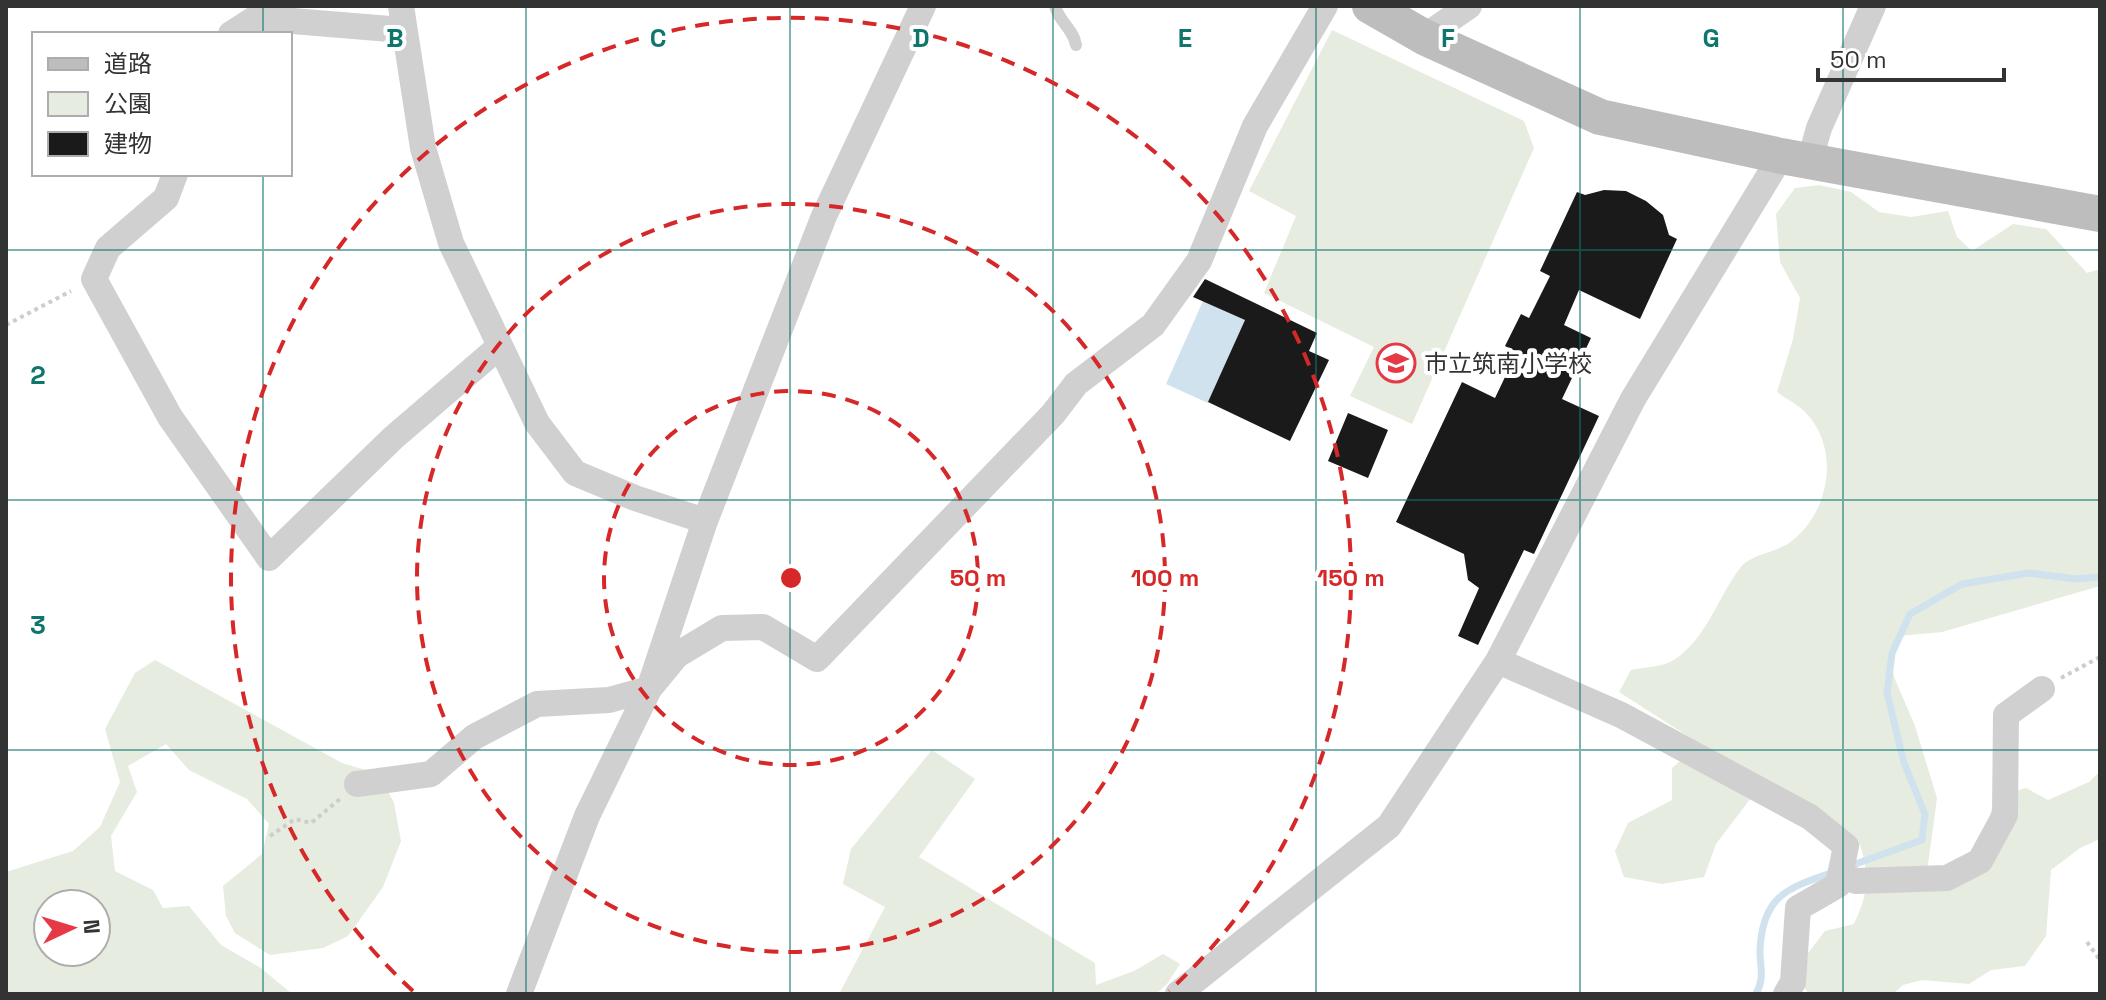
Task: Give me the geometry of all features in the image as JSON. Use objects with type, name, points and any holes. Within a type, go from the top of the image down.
[{"type":"street","points":[[519,994],[587,816],[649,689],[705,521],[824,216],[923,6]]},
{"type":"street","points":[[357,784],[431,774],[474,737],[537,704],[609,700],[649,689],[677,655],[722,628],[763,627],[817,659],[1053,414],[1076,384],[1153,325],[1199,261],[1255,126],[1325,6]]},
{"type":"street","points":[[1370,6],[1424,37],[1600,117],[1796,158],[2100,214]]},
{"type":"street","points":[[1424,37],[1469,6]]},
{"type":"street","points":[[1178,994],[1389,826],[1498,661],[1633,399],[1819,128],[1873,6]]},
{"type":"street","points":[[234,32],[256,18],[401,18],[423,148],[451,243],[537,423],[575,473],[635,498],[705,521]]},
{"type":"street","points":[[174,176],[166,198],[108,248],[94,279],[170,417],[269,558],[393,438],[500,346]]},
{"type":"street","points":[[1498,661],[1621,715],[1810,817],[1846,846],[1838,885],[1798,908],[1793,982],[1786,994]]},
{"type":"street","points":[[1840,875],[1856,881],[1947,878],[1980,861],[2005,815],[2006,715],[2042,689]]},
{"type":"lane","points":[[1055,6],[1057,15],[1073,32],[1076,45]]},
{"type":"path","points":[[6,325],[94,279]]},
{"type":"path","points":[[2042,689],[2100,657]]},
{"type":"path","points":[[270,836],[295,819],[311,823],[357,784]]},
{"type":"path","points":[[2087,942],[2100,960]]},
{"type":"green space","points":[[1332,30],[1524,121],[1534,148],[1412,424],[1350,396],[1374,347],[1264,293],[1296,216],[1249,191]]},
{"type":"green space","points":[[1819,185],[1851,192],[1879,212],[1911,217],[1948,211],[1957,237],[1972,251],[2013,224],[2046,229],[2087,273],[2100,269],[2100,586],[1942,632],[1898,636],[1889,652],[1894,677],[1915,726],[1937,798],[1926,879],[1981,848],[1995,797],[2026,788],[2048,800],[2089,782],[2100,771],[2100,839],[2080,848],[2051,870],[2046,936],[2025,966],[1991,970],[1969,984],[1922,980],[1903,985],[1893,994],[1809,994],[1803,986],[1808,953],[1825,931],[1854,924],[1859,913],[1866,885],[1863,856],[1860,845],[1763,782],[1716,844],[1704,877],[1662,884],[1624,877],[1615,851],[1628,823],[1672,800],[1672,768],[1700,744],[1619,692],[1631,670],[1668,663],[1683,653],[1702,631],[1744,563],[1789,543],[1803,531],[1821,500],[1827,464],[1818,429],[1804,411],[1777,392],[1793,339],[1800,298],[1780,262],[1776,214],[1795,188]]},
{"type":"green space","points":[[155,660],[342,763],[379,774],[394,803],[401,841],[383,887],[348,936],[323,948],[270,955],[235,933],[226,916],[223,886],[262,854],[269,824],[247,799],[189,770],[166,744],[128,766],[137,792],[111,836],[115,871],[153,890],[163,908],[189,906],[221,945],[261,968],[292,994],[6,994],[6,872],[73,851],[100,827],[120,782],[105,729],[135,673]]},
{"type":"green space","points":[[932,750],[975,779],[919,857],[1095,963],[1096,985],[1134,971],[1163,954],[1180,964],[1167,984],[1156,994],[839,994],[885,907],[843,884],[851,849]]},
{"type":"water","points":[[1203,301],[1245,320],[1208,403],[1166,384]]},
{"type":"building","points":[[1604,190],[1626,191],[1646,201],[1663,215],[1669,235],[1677,239],[1640,319],[1579,290],[1564,325],[1591,338],[1562,399],[1599,416],[1534,554],[1524,550],[1478,645],[1458,636],[1479,588],[1468,580],[1464,554],[1396,522],[1462,382],[1495,398],[1517,352],[1505,346],[1521,314],[1529,318],[1550,276],[1540,271],[1577,192],[1585,195]]},
{"type":"building","points":[[1205,279],[1317,333],[1309,351],[1329,360],[1290,441],[1208,402],[1245,320],[1193,297]]},
{"type":"building","points":[[1348,413],[1388,430],[1368,478],[1328,461]]},
{"type":"waterway","points":[[1850,866],[1922,840],[1925,814],[1904,763],[1887,693],[1892,653],[1910,614],[1962,584],[2029,573],[2076,579],[2100,577]]},
{"type":"waterway","points":[[1756,994],[1761,978],[1762,932],[1772,906],[1791,889],[1834,872]]},
{"type":"place","name":"市立筑南小学校","points":[[1396,363]]}]
